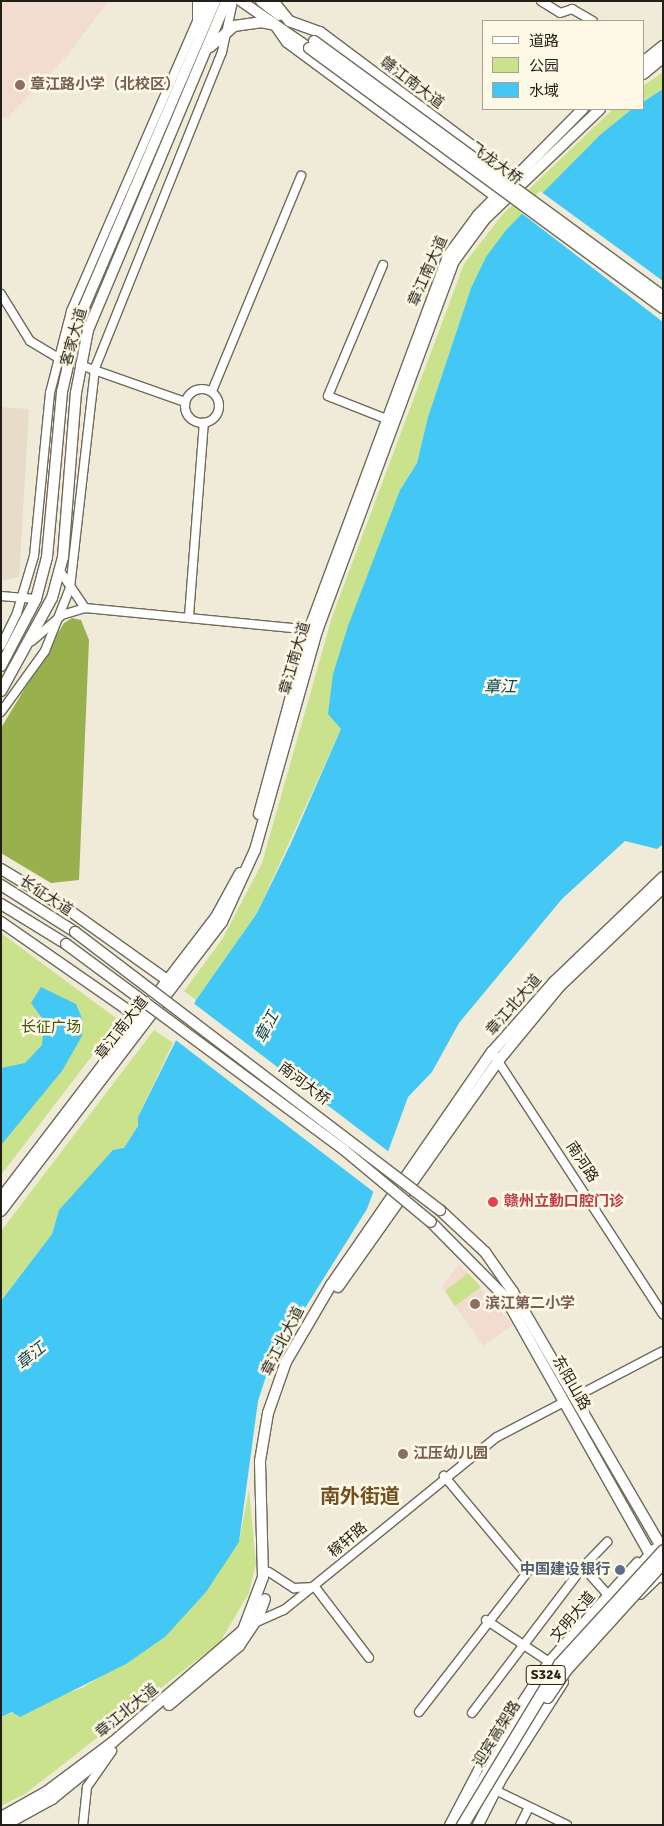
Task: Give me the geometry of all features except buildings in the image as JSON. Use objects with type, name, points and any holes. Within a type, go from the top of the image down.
[{"type":"highway","name":"迎宾高架路","points":[[462,1825],[559,1664],[660,1547]]},
{"type":"highway","name":"迎宾高架路","points":[[470,1825],[495,1776],[566,1669],[663,1562]]},
{"type":"main road","points":[[194,50],[199,13],[198,1]]},
{"type":"main road","name":"客家大道","points":[[1,666],[36,599],[47,557],[62,359],[214,1]]},
{"type":"main road","name":"客家大道","points":[[1,691],[32,641],[52,598],[59,569],[80,365],[88,330],[226,1]]},
{"type":"main road","points":[[241,1],[275,25],[312,44]]},
{"type":"main road","points":[[261,1],[288,21],[312,44]]},
{"type":"main road","points":[[273,1],[288,21]]},
{"type":"main road","name":"赣江南大道","points":[[288,21],[320,32],[514,176]]},
{"type":"main road","points":[[201,64],[228,30],[249,22],[275,25],[287,42],[495,196]]},
{"type":"main road","name":"飞龙大桥","points":[[312,44],[663,296]]},
{"type":"main road","name":"飞龙大桥","points":[[312,44],[663,308]]},
{"type":"main road","points":[[644,61],[663,46]]},
{"type":"main road","points":[[644,73],[663,58]]},
{"type":"main road","name":"章江南大道","points":[[1,1198],[170,982],[222,922],[244,880],[313,630],[386,419],[448,256],[495,196],[582,110]]},
{"type":"main road","name":"章江南大道","points":[[313,630],[454,260],[485,218],[599,110]]},
{"type":"main road","points":[[1,871],[66,908],[170,982]]},
{"type":"main road","points":[[1,871],[18,896]]},
{"type":"main road","name":"章江北大道","points":[[1,1817],[34,1799],[113,1742],[188,1681],[251,1623],[258,1597],[265,1556],[260,1462],[268,1413],[286,1362],[331,1285],[496,1056],[554,982],[663,878]]},
{"type":"main road","name":"长征大道","points":[[1,885],[74,932]]},
{"type":"main road","name":"章江北大道","points":[[5,1825],[27,1819],[208,1674],[251,1623],[269,1572],[265,1462],[274,1415],[291,1365],[339,1286],[496,1056],[559,987],[663,888]]},
{"type":"main road","name":"长征大道","points":[[1,904],[66,944]]},
{"type":"main road","points":[[1,922],[145,1023]]},
{"type":"main road","name":"南河大桥","points":[[74,932],[440,1210]]},
{"type":"main road","name":"南河大桥","points":[[66,944],[343,1149],[431,1222]]},
{"type":"main road","name":"章江南大道","points":[[1,1211],[145,1023],[170,982]]},
{"type":"main road","name":"东阳山路","points":[[440,1210],[485,1252],[575,1397],[660,1547],[662,1575]]},
{"type":"main road","name":"东阳山路","points":[[431,1222],[506,1297],[564,1402],[660,1547]]},
{"type":"main road","name":"文明大道","points":[[456,1825],[550,1663],[608,1595],[660,1547]]},
{"type":"main road","name":"S324","points":[[478,1825],[495,1790],[569,1674],[662,1575]]},
{"type":"main road","points":[[27,1819],[34,1799]]},
{"type":"street","points":[[1,646],[22,598],[34,556],[62,359],[71,311],[199,13],[206,1]]},
{"type":"street","points":[[1,712],[45,651],[70,590],[95,368],[228,30],[233,1]]},
{"type":"street","points":[[541,1],[562,11],[572,9],[591,20]]},
{"type":"street","points":[[562,11],[563,1]]},
{"type":"street","points":[[212,392],[302,176]]},
{"type":"street","points":[[383,265],[328,396],[386,419]]},
{"type":"street","points":[[1,294],[30,341],[62,359]]},
{"type":"street","points":[[80,365],[95,368],[185,402]]},
{"type":"street","points":[[185,402],[195,390],[212,392]]},
{"type":"street","points":[[189,616],[204,423],[218,412],[219,403],[212,392]]},
{"type":"street","points":[[185,402],[188,416],[204,423]]},
{"type":"street","points":[[59,569],[70,590],[85,608]]},
{"type":"street","points":[[1,596],[36,599]]},
{"type":"street","points":[[32,641],[60,617],[85,608],[189,616],[313,630]]},
{"type":"street","name":"南河路","points":[[496,1056],[663,1314]]},
{"type":"street","points":[[575,1397],[663,1351]]},
{"type":"street","name":"稼轩路","points":[[251,1623],[274,1617],[314,1586],[444,1476],[497,1437],[564,1402]]},
{"type":"street","points":[[419,1712],[486,1620],[526,1574],[444,1476]]},
{"type":"street","points":[[472,1713],[523,1642],[583,1567],[607,1542]]},
{"type":"street","points":[[583,1567],[608,1595]]},
{"type":"street","points":[[269,1572],[294,1588],[314,1586],[369,1658]]},
{"type":"street","points":[[450,1825],[480,1766],[550,1663],[523,1642],[486,1620]]},
{"type":"street","points":[[83,1825],[86,1787],[112,1751]]},
{"type":"street","points":[[495,1790],[562,1824]]},
{"type":"street","points":[[520,1825],[529,1806]]},
{"type":"shaded area","name":"章江路小学（北校区）","points":[[1,1],[108,1],[70,53],[9,116],[1,118]]},
{"type":"shaded area","points":[[1,407],[29,409],[19,577],[1,581]]},
{"type":"shaded area","name":"滨江第二小学","points":[[459,1264],[513,1325],[483,1346],[442,1287]]},
{"type":"green space","points":[[663,72],[663,89],[644,101],[644,85]]},
{"type":"green space","points":[[612,110],[631,110],[506,230],[471,288],[428,417],[417,463],[400,490],[341,729],[257,913],[196,1000],[184,991],[223,938],[262,863],[332,617],[464,264],[503,214]]},
{"type":"green space","points":[[72,618],[81,620],[89,640],[79,880],[51,883],[1,853],[1,728],[64,623]]},
{"type":"green space","name":"长征广场","points":[[1,933],[116,1018],[111,1031],[1,1175]]},
{"type":"green space","points":[[154,1030],[173,1043],[138,1117],[138,1126],[124,1149],[59,1210],[52,1234],[1,1301],[1,1231]]},
{"type":"green space","points":[[468,1273],[481,1287],[455,1306],[445,1291]]},
{"type":"green space","points":[[249,1490],[256,1564],[249,1593],[220,1642],[25,1794],[1,1806],[1,1717],[82,1688],[165,1637],[239,1542]]},
{"type":"water","name":"章江","points":[[663,89],[663,844],[657,849],[625,841],[562,899],[459,1023],[432,1072],[408,1097],[367,1209],[270,1364],[258,1401],[239,1542],[206,1592],[165,1637],[126,1664],[20,1717],[12,1712],[1,1717],[1,1301],[52,1234],[59,1210],[113,1150],[124,1148],[138,1126],[138,1117],[196,1000],[257,913],[291,843],[341,729],[328,714],[333,674],[348,626],[400,490],[417,463],[428,417],[471,288],[486,257],[506,230],[600,135],[631,110],[644,110],[644,101]]},
{"type":"water","points":[[41,987],[76,1004],[83,1021],[82,1036],[62,1071],[1,1145],[1,1068],[25,1063],[42,1045],[44,1021],[31,1003]]},
{"type":"pier","points":[[540,191],[663,281],[663,322],[520,212]]},
{"type":"pier","points":[[192,1002],[389,1152],[375,1193],[173,1038]]},
{"type":"place","name":"章江路小学（北校区）","points":[[20,85]]},
{"type":"place","name":"赣州立勤口腔门诊","points":[[493,1202]]},
{"type":"place","name":"滨江第二小学","points":[[475,1304]]},
{"type":"place","name":"江压幼儿园","points":[[403,1454]]},
{"type":"place","name":"中国建设银行","points":[[620,1570]]},
{"type":"district","name":"南外街道","points":[[360,1496]]}]
